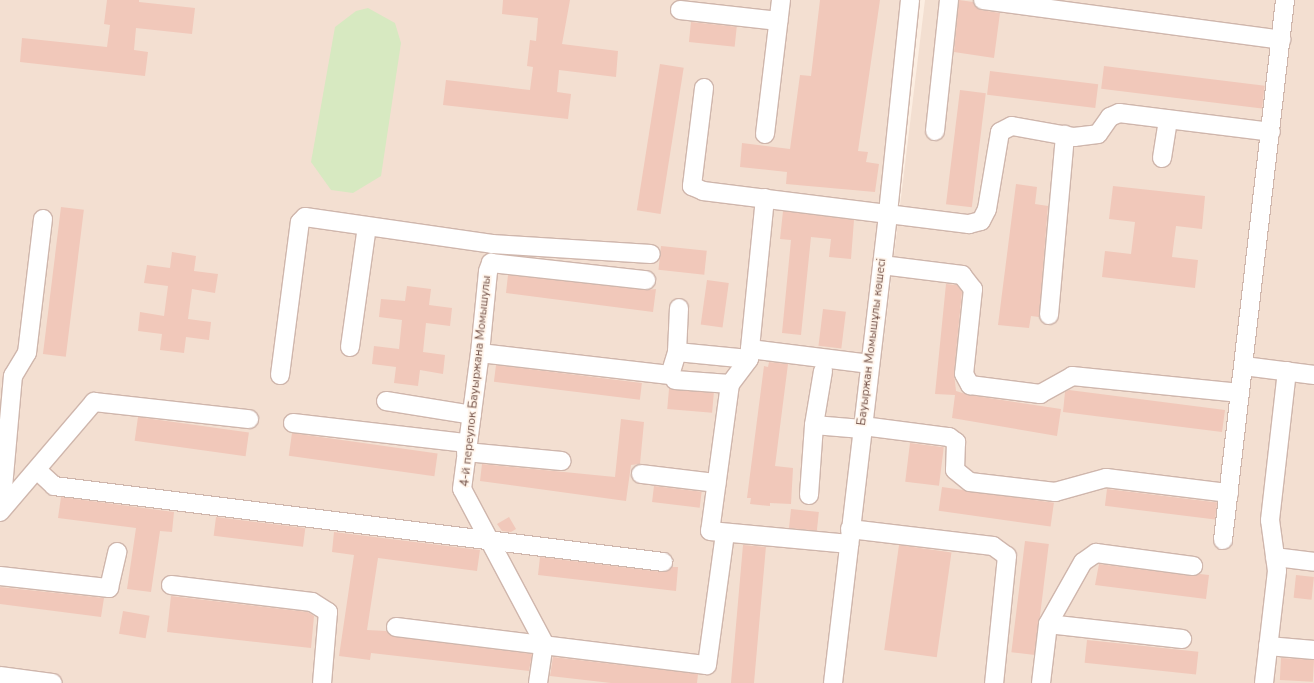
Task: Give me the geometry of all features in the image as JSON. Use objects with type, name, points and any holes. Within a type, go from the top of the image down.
[{"type":"street","points":[[765,134],[781,0]]},
{"type":"street","name":"Бауыржан Момышұлы көшесі","points":[[833,683],[888,212],[910,0]]},
{"type":"street","points":[[935,131],[949,0]]},
{"type":"street","points":[[983,0],[1281,40]]},
{"type":"street","points":[[1223,540],[1286,0]]},
{"type":"street","points":[[680,10],[778,21]]},
{"type":"street","points":[[704,88],[692,186],[703,191],[888,212],[969,224],[981,221],[987,209],[1000,132],[1012,126],[1065,135],[1098,134],[1110,117],[1119,113],[1271,132]]},
{"type":"street","points":[[1162,158],[1168,119]]},
{"type":"street","points":[[1049,315],[1065,135]]},
{"type":"street","points":[[765,198],[749,354],[730,384],[710,531],[725,533],[849,537],[993,546],[1007,556],[994,683]]},
{"type":"street","points":[[280,375],[300,222],[305,217],[492,244],[651,254]]},
{"type":"street","points":[[1,511],[13,376],[28,353],[43,219]]},
{"type":"street","points":[[350,347],[367,226]]},
{"type":"street","points":[[492,244],[492,263]]},
{"type":"street","name":"4-й переулок Бауыржана Момышулы","points":[[544,643],[462,489],[480,352],[488,271],[492,263],[646,280]]},
{"type":"street","points":[[882,265],[962,275],[973,289],[964,374],[970,385],[1040,394],[1072,376],[1240,393]]},
{"type":"street","points":[[480,352],[670,375],[677,352],[679,308]]},
{"type":"street","points":[[677,352],[749,354],[870,364]]},
{"type":"street","points":[[1244,366],[1314,375]]},
{"type":"street","points":[[810,495],[814,425],[823,371]]},
{"type":"street","points":[[1264,683],[1277,571],[1270,520],[1287,371]]},
{"type":"street","points":[[675,380],[730,384]]},
{"type":"street","points":[[386,401],[472,415]]},
{"type":"street","points":[[1,511],[94,402],[249,419]]},
{"type":"street","points":[[293,422],[562,461]]},
{"type":"street","points":[[814,425],[862,428],[949,437],[956,442],[955,470],[970,482],[1055,492],[1106,478],[1229,493]]},
{"type":"street","points":[[37,470],[54,486],[663,562]]},
{"type":"street","points":[[640,474],[716,483]]},
{"type":"street","points":[[396,627],[544,643],[707,665],[725,533]]},
{"type":"street","points":[[0,576],[109,588],[117,552]]},
{"type":"street","points":[[1041,683],[1048,624],[1083,562],[1096,553],[1193,566]]},
{"type":"street","points":[[1275,556],[1314,562]]},
{"type":"street","points":[[171,585],[312,602],[328,612],[322,683]]},
{"type":"street","points":[[1048,624],[1182,639]]},
{"type":"street","points":[[538,683],[544,643]]},
{"type":"street","points":[[1268,646],[1314,650]]},
{"type":"street","points":[[0,676],[53,683]]},
{"type":"shaded area","points":[[0,0],[905,0],[827,683],[35,683],[0,679]]},
{"type":"shaded area","points":[[925,0],[1314,0],[1314,683],[842,683]]},
{"type":"green space","points":[[368,8],[395,23],[401,43],[381,176],[353,193],[331,190],[311,162],[335,27],[356,11]]},
{"type":"building","points":[[107,0],[139,0],[139,2],[195,8],[192,34],[136,28],[134,50],[148,52],[145,76],[20,62],[22,38],[107,47],[110,25],[104,24]]},
{"type":"building","points":[[503,0],[570,0],[562,44],[618,51],[616,77],[559,70],[557,92],[571,94],[568,119],[443,105],[446,80],[530,90],[533,67],[527,66],[530,40],[536,41],[538,18],[502,14]]},
{"type":"building","points":[[820,0],[880,0],[858,151],[868,152],[866,162],[879,164],[875,192],[786,184],[787,172],[740,167],[742,143],[790,149],[800,75],[811,76]]},
{"type":"building","points":[[959,0],[973,2],[981,10],[1000,13],[994,58],[954,52]]},
{"type":"building","points":[[691,22],[737,27],[735,47],[689,42]]},
{"type":"building","points":[[660,64],[684,68],[661,214],[637,210]]},
{"type":"building","points":[[1104,66],[1265,86],[1262,109],[1101,89]]},
{"type":"building","points":[[990,71],[1098,84],[1095,108],[987,95]]},
{"type":"building","points":[[960,90],[986,93],[972,207],[946,204]]},
{"type":"building","points":[[1016,184],[1037,187],[1035,204],[1048,206],[1039,317],[1031,316],[1029,328],[998,325]]},
{"type":"building","points":[[1113,186],[1205,196],[1202,229],[1176,226],[1172,257],[1198,260],[1195,288],[1102,277],[1105,251],[1131,254],[1135,222],[1109,219]]},
{"type":"building","points":[[61,207],[84,210],[66,357],[43,354]]},
{"type":"building","points":[[783,211],[854,220],[851,259],[829,257],[831,239],[811,237],[801,335],[782,333],[791,240],[780,239]]},
{"type":"building","points":[[661,246],[707,251],[704,275],[658,270]]},
{"type":"building","points":[[172,252],[196,256],[194,271],[218,274],[215,293],[192,289],[188,319],[211,322],[209,340],[186,337],[184,353],[160,350],[162,334],[138,331],[140,312],[164,316],[168,286],[144,283],[147,265],[170,268]]},
{"type":"building","points":[[508,275],[645,290],[656,289],[653,312],[506,293]]},
{"type":"building","points":[[707,280],[729,283],[723,328],[701,325]]},
{"type":"building","points":[[946,284],[957,285],[962,292],[954,373],[956,391],[969,395],[1061,409],[1057,436],[952,418],[955,395],[935,394]]},
{"type":"building","points":[[407,286],[431,289],[429,305],[452,308],[450,326],[426,323],[423,352],[445,355],[443,374],[420,370],[418,386],[394,383],[396,367],[372,364],[374,346],[399,349],[402,320],[379,317],[381,299],[405,301]]},
{"type":"building","points":[[823,309],[846,312],[841,349],[818,346]]},
{"type":"building","points":[[769,362],[788,364],[775,466],[793,468],[791,504],[770,503],[770,506],[750,504],[751,498],[747,498],[764,366],[768,367]]},
{"type":"building","points":[[496,365],[642,383],[640,400],[494,382]]},
{"type":"building","points":[[669,389],[714,393],[712,413],[667,409]]},
{"type":"building","points":[[1069,390],[1225,410],[1222,432],[1063,412],[1065,392]]},
{"type":"building","points":[[138,417],[249,433],[246,456],[135,441]]},
{"type":"building","points":[[621,419],[644,422],[640,464],[631,465],[626,501],[480,481],[482,464],[615,477]]},
{"type":"building","points":[[292,433],[438,453],[434,476],[289,456]]},
{"type":"building","points":[[910,443],[944,447],[939,486],[905,482]]},
{"type":"building","points":[[654,486],[702,492],[700,508],[652,502]]},
{"type":"building","points":[[942,487],[1054,503],[1051,526],[939,511]]},
{"type":"building","points":[[1107,489],[1217,503],[1215,519],[1105,506]]},
{"type":"building","points":[[61,497],[174,512],[172,532],[160,531],[151,592],[127,589],[136,528],[58,518]]},
{"type":"building","points":[[791,509],[819,512],[817,531],[789,528]]},
{"type":"building","points":[[216,517],[305,528],[303,547],[214,536]]},
{"type":"building","points":[[509,517],[516,529],[511,532],[502,531],[497,524]]},
{"type":"building","points":[[334,532],[480,550],[477,571],[378,558],[367,630],[386,631],[395,637],[532,654],[529,671],[371,653],[370,660],[339,656],[354,555],[332,552]]},
{"type":"building","points":[[1025,541],[1049,544],[1035,655],[1011,652]]},
{"type":"building","points":[[743,545],[766,547],[754,683],[731,683]]},
{"type":"building","points":[[899,545],[951,552],[937,657],[884,650]]},
{"type":"building","points":[[540,557],[662,572],[672,567],[678,567],[676,591],[538,575]]},
{"type":"building","points":[[1099,564],[1192,576],[1200,574],[1209,575],[1206,599],[1095,585]]},
{"type":"building","points":[[1296,575],[1314,577],[1311,600],[1294,598]]},
{"type":"building","points":[[0,587],[104,598],[101,617],[0,604]]},
{"type":"building","points":[[171,596],[308,612],[314,616],[311,648],[167,632]]},
{"type":"building","points":[[123,611],[150,616],[146,638],[119,634]]},
{"type":"building","points":[[1087,640],[1198,652],[1196,675],[1085,663]]},
{"type":"building","points":[[553,657],[698,674],[697,683],[611,683],[550,676]]},
{"type":"building","points":[[1281,658],[1314,660],[1313,682],[1280,680]]}]
